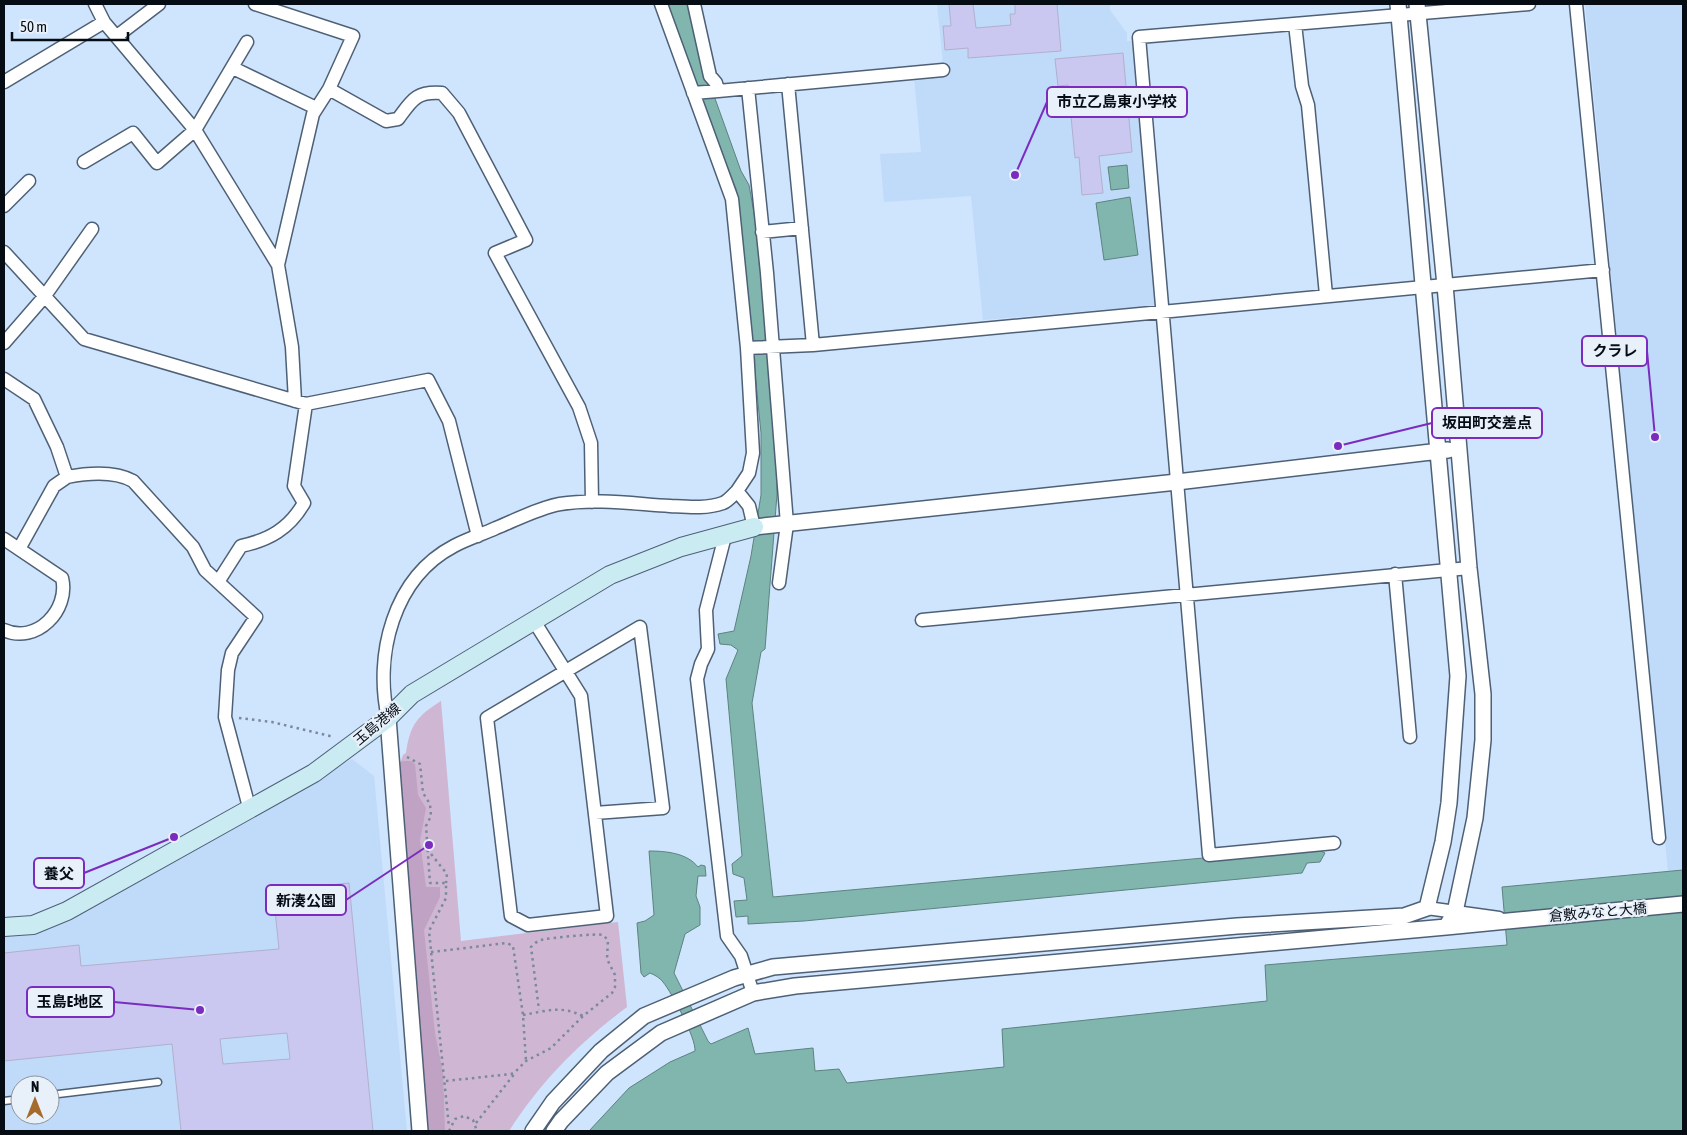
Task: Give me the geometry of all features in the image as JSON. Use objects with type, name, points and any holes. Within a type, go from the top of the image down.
[{"type":"main road","name":"玉島港線","points":[[4,927],[33,925],[67,911],[314,773],[388,718],[412,694],[610,575],[681,547],[754,527]]},
{"type":"street","points":[[95,4],[104,22],[195,130],[278,265],[301,403],[294,486],[304,503],[295,518],[275,536],[240,546],[218,582]]},
{"type":"street","points":[[117,36],[159,4]]},
{"type":"street","points":[[254,4],[353,36],[328,90],[313,114],[278,265]]},
{"type":"street","points":[[420,1131],[388,718],[383,696],[384,651],[392,622],[402,599],[416,578],[432,562],[454,546],[528,514],[560,504],[592,502],[706,508],[725,502],[737,491],[749,473],[753,453],[746,348],[732,199],[661,4]]},
{"type":"street","points":[[694,4],[710,76],[716,83],[718,91]]},
{"type":"street","points":[[1334,843],[1209,855],[1139,38],[1295,24],[1398,10],[1529,4]]},
{"type":"street","points":[[1576,4],[1659,838]]},
{"type":"street","points":[[1417,9],[1469,568],[1483,694],[1483,740],[1475,818],[1455,912],[1446,927]]},
{"type":"street","points":[[1398,10],[1458,676],[1453,768],[1444,842],[1427,908]]},
{"type":"street","points":[[4,82],[104,22]]},
{"type":"street","points":[[1295,24],[1302,86],[1308,105],[1326,295]]},
{"type":"street","points":[[84,162],[133,133],[157,163],[195,130],[247,42]]},
{"type":"street","points":[[233,68],[316,108]]},
{"type":"street","points":[[693,93],[943,70]]},
{"type":"street","points":[[788,84],[813,345]]},
{"type":"street","points":[[748,88],[787,524],[779,583]]},
{"type":"street","points":[[328,90],[386,121],[398,119],[413,98],[428,92],[442,93],[459,113],[526,240],[495,253],[579,406],[591,442],[594,482],[592,502]]},
{"type":"street","points":[[4,206],[29,181]]},
{"type":"street","points":[[4,343],[44,297],[92,228]]},
{"type":"street","points":[[762,232],[802,228]]},
{"type":"street","points":[[4,252],[84,339],[301,403],[428,380],[448,421],[478,536]]},
{"type":"street","points":[[746,348],[813,345],[1603,270]]},
{"type":"street","points":[[4,379],[34,399],[57,448],[68,477]]},
{"type":"street","points":[[737,491],[749,506],[754,527],[1178,482],[1458,449]]},
{"type":"street","points":[[19,549],[54,486],[68,477],[85,474],[122,475],[133,481],[193,547],[205,570],[256,617],[232,653],[228,670],[225,717],[250,808]]},
{"type":"street","points":[[725,536],[706,610],[708,649],[701,664],[698,679],[727,936],[741,956],[753,993]]},
{"type":"street","points":[[4,539],[62,578],[63,597],[56,613],[36,630],[26,634],[13,635],[4,630]]},
{"type":"street","points":[[922,620],[1469,568]]},
{"type":"street","points":[[1395,574],[1410,737]]},
{"type":"street","points":[[534,621],[566,672],[581,696],[607,916],[528,925],[511,916],[487,718],[566,672],[640,627],[662,808],[595,813]]},
{"type":"street","name":"倉敷みなと大橋","points":[[554,1131],[561,1121],[607,1073],[661,1033],[753,993],[795,986],[1683,904]]},
{"type":"street","points":[[533,1131],[553,1102],[600,1051],[644,1016],[772,967],[1237,926],[1404,916],[1427,908],[1512,920]]},
{"type":"lane","points":[[60,1094],[158,1082]]},
{"type":"path","points":[[225,717],[289,725],[323,732],[354,744]]},
{"type":"path","points":[[403,756],[420,764],[422,793],[430,804],[431,816],[426,826],[430,883],[446,883]]},
{"type":"path","points":[[427,849],[447,874],[446,898],[429,930],[438,1032],[446,1081],[449,1131]]},
{"type":"path","points":[[476,1123],[526,1061],[551,1048],[583,1016],[612,993],[615,987],[615,975],[607,959],[608,940],[599,934],[542,940],[532,947],[539,1010]]},
{"type":"path","points":[[431,952],[510,944],[515,949],[523,1015],[526,1061]]},
{"type":"path","points":[[523,1015],[539,1010],[566,1009],[583,1016]]},
{"type":"path","points":[[446,1081],[516,1072]]},
{"type":"path","points":[[449,1126],[459,1116],[469,1117],[476,1123],[477,1131]]},
{"type":"shaded area","points":[[665,4],[690,4],[714,85],[713,93],[741,171],[749,185],[757,230],[777,465],[777,494],[765,649],[761,652],[752,703],[773,897],[1314,848],[1325,853],[1320,862],[1307,863],[1302,873],[804,921],[748,924],[748,916],[736,917],[734,901],[747,900],[744,878],[733,874],[732,864],[742,856],[726,679],[738,650],[731,645],[720,644],[718,634],[734,631],[751,556],[761,495],[761,433],[736,189]]},
{"type":"shaded area","points":[[937,4],[1110,4],[1110,10],[1127,33],[1127,41],[1133,41],[1158,305],[983,320],[971,196],[884,202],[880,154],[921,152],[914,76],[944,74]]},
{"type":"shaded area","points":[[1585,4],[1683,4],[1683,870],[1668,872]]},
{"type":"shaded area","points":[[1127,165],[1129,188],[1111,190],[1108,167]]},
{"type":"shaded area","points":[[1130,197],[1138,255],[1104,260],[1096,203]]},
{"type":"shaded area","points":[[441,701],[461,941],[618,922],[627,1007],[593,1034],[562,1063],[535,1095],[509,1131],[427,1131],[398,769],[403,755],[406,753],[410,735],[416,722]]},
{"type":"shaded area","points":[[352,759],[374,776],[407,1131],[4,1131],[4,935],[37,934],[71,918]]},
{"type":"shaded area","points":[[411,761],[415,764],[418,795],[426,808],[420,841],[426,887],[440,887],[440,897],[424,930],[435,1033],[443,1073],[445,1131],[429,1131],[398,769],[400,762]]},
{"type":"shaded area","points":[[649,851],[676,854],[688,859],[698,867],[701,865],[705,866],[706,876],[698,876],[696,896],[700,907],[700,925],[685,934],[674,973],[708,1041],[711,1044],[748,1028],[755,1054],[813,1048],[815,1071],[839,1069],[847,1083],[1004,1067],[1002,1029],[1267,1001],[1265,965],[1507,945],[1502,887],[1683,870],[1683,1131],[589,1131],[629,1088],[670,1062],[695,1051],[688,1026],[667,988],[656,976],[650,973],[644,977],[641,973],[637,923],[645,921],[654,915]]},
{"type":"building","points":[[949,4],[973,4],[976,28],[1011,25],[1010,14],[1015,14],[1015,4],[1057,4],[1061,51],[968,58],[968,48],[945,50],[943,26],[951,26]]},
{"type":"building","points":[[1123,53],[1132,152],[1099,156],[1103,193],[1082,195],[1079,157],[1075,158],[1068,85],[1058,86],[1055,59]]},
{"type":"building","points":[[349,883],[373,1131],[181,1131],[172,1044],[4,1061],[4,953],[79,945],[81,966],[279,949],[273,891]],"holes":[[[287,1033],[290,1059],[223,1064],[220,1039]]]},
{"type":"place","name":"市立乙島東小学校","points":[[1015,175]]},
{"type":"place","name":"クラレ","points":[[1655,437]]},
{"type":"place","name":"坂田町交差点","points":[[1338,446]]},
{"type":"place","name":"養父","points":[[174,837]]},
{"type":"place","name":"新湊公園","points":[[429,845]]},
{"type":"place","name":"玉島E地区","points":[[200,1010]]}]
